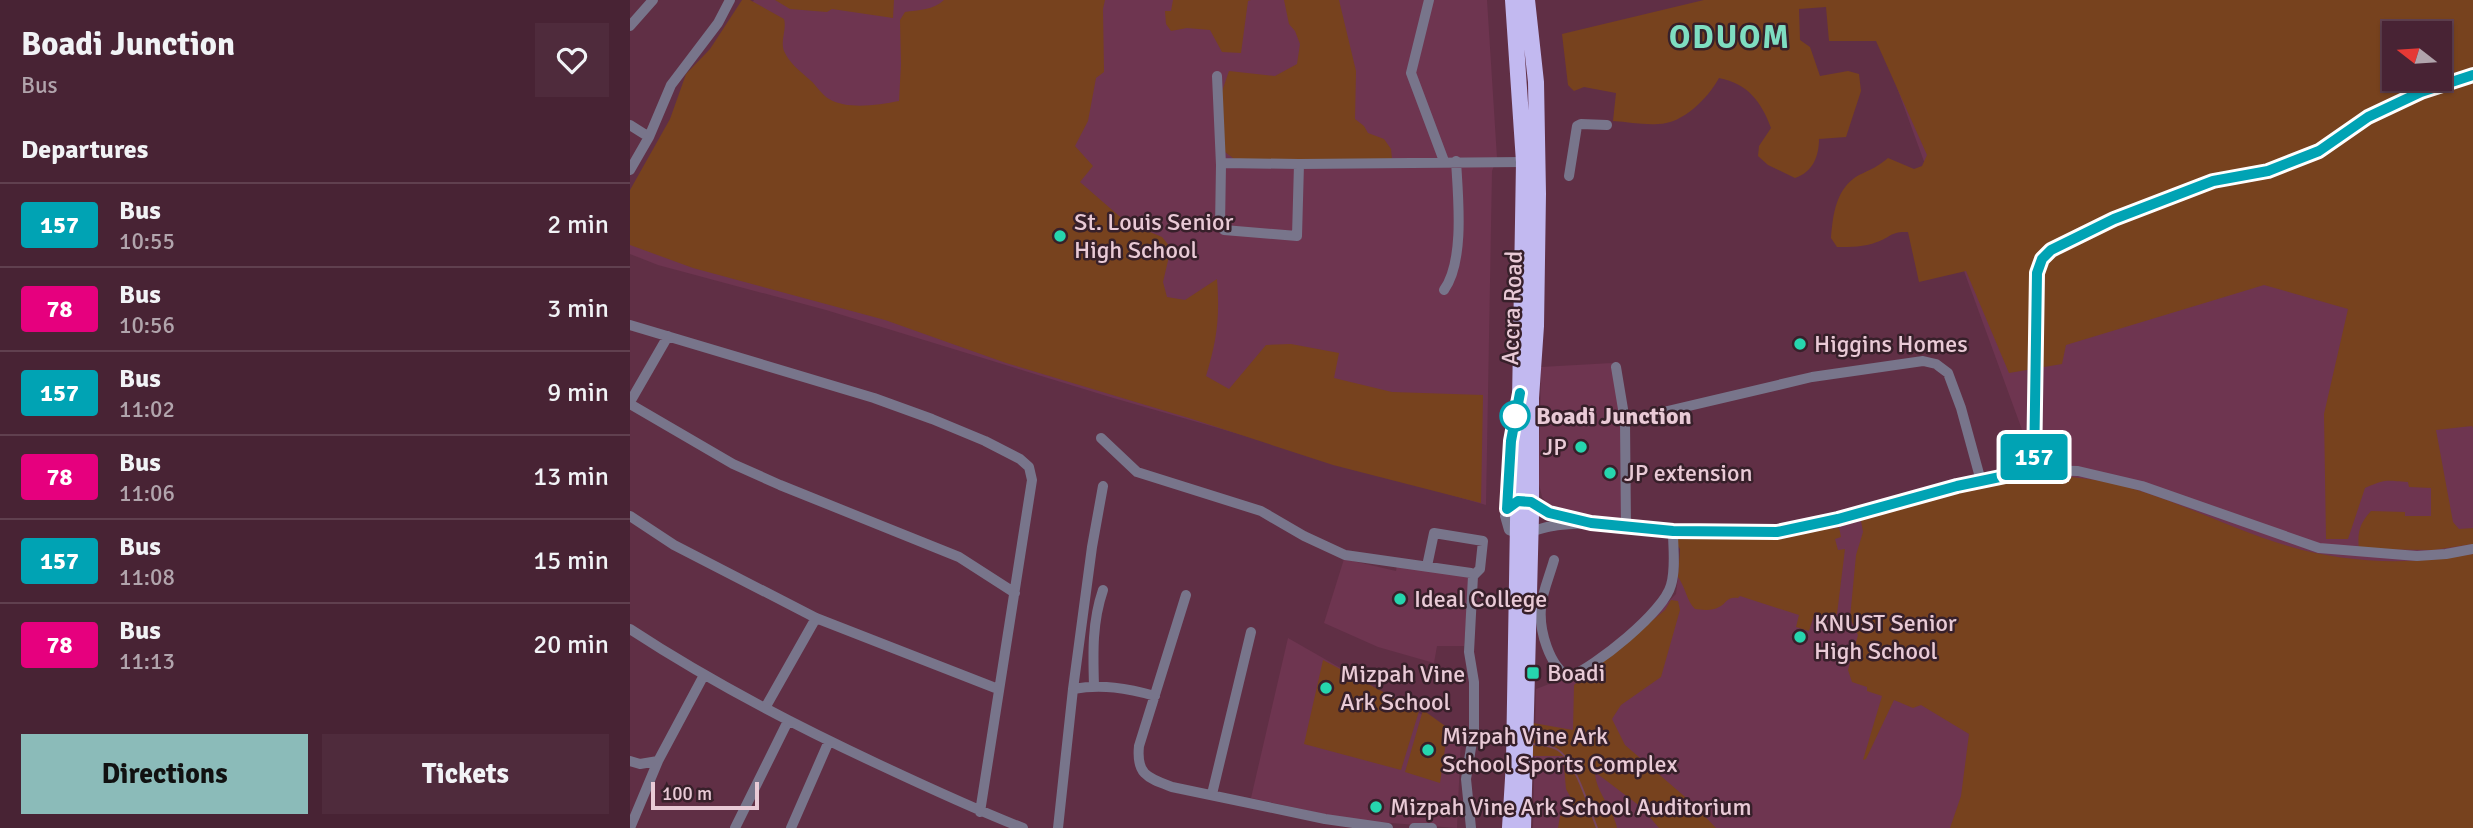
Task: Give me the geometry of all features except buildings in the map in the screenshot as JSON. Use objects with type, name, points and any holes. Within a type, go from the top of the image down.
[{"type":"highway","name":"Accra Road","points":[[1513,0],[1524,162],[1519,504],[1531,531],[1523,828]]},
{"type":"highway","name":"Accra Road","points":[[1519,504],[1536,326],[1538,127],[1527,0]]},
{"type":"highway","name":"Accra Road","points":[[1510,828],[1531,531]]},
{"type":"street","points":[[630,26],[653,0]]},
{"type":"street","points":[[630,170],[649,138],[671,85],[718,23],[730,0]]},
{"type":"street","points":[[1429,0],[1410,73],[1450,161],[1457,242],[1453,272],[1444,290]]},
{"type":"street","points":[[2034,470],[2037,273],[2042,259],[2051,250],[2114,219],[2213,181],[2268,171],[2319,151],[2368,117],[2421,92],[2473,75]]},
{"type":"street","points":[[1217,76],[1221,165],[1220,226],[1224,230],[1293,236],[1298,233],[1299,164]]},
{"type":"street","points":[[1569,176],[1577,127],[1581,124],[1607,125]]},
{"type":"street","points":[[630,125],[649,138]]},
{"type":"street","points":[[1221,165],[1524,162]]},
{"type":"street","points":[[630,325],[909,411],[985,442],[1026,464],[1032,480],[980,812]]},
{"type":"street","points":[[668,336],[630,403],[733,464],[959,557],[1015,593]]},
{"type":"street","points":[[1625,421],[1812,377],[1923,361],[1948,373],[1961,408],[1981,481]]},
{"type":"street","points":[[1616,367],[1625,421],[1626,527]]},
{"type":"street","points":[[1101,438],[1137,472],[1261,511],[1328,549],[1368,560],[1427,566],[1471,573],[1473,576]]},
{"type":"street","points":[[1519,504],[1587,523],[1673,531],[1763,533],[1799,528],[2034,470],[2078,471],[2120,479],[2319,548],[2417,556],[2473,549]]},
{"type":"street","points":[[1058,828],[1092,547],[1104,486]]},
{"type":"street","points":[[630,516],[674,545],[816,618],[998,689]]},
{"type":"street","points":[[1531,531],[1587,523]]},
{"type":"street","points":[[1554,560],[1541,606],[1541,623],[1552,658],[1562,674],[1569,677],[1588,667],[1633,632],[1667,597],[1674,570],[1673,531]]},
{"type":"street","points":[[1427,566],[1434,533],[1481,539],[1483,544],[1480,569],[1473,576],[1469,652],[1474,682],[1474,729],[1466,779],[1471,828]]},
{"type":"street","points":[[1094,686],[1092,646],[1103,590]]},
{"type":"street","points":[[1186,595],[1139,746],[1138,760],[1141,771],[1150,779],[1172,787],[1325,819],[1388,828]]},
{"type":"street","points":[[765,708],[816,618]]},
{"type":"street","points":[[630,629],[704,675],[788,721],[980,812],[1023,828]]},
{"type":"street","points":[[1212,794],[1251,632]]},
{"type":"street","points":[[630,828],[659,761],[704,675]]},
{"type":"street","points":[[1073,690],[1094,686],[1123,687],[1155,696]]},
{"type":"street","points":[[735,828],[788,721]]},
{"type":"street","points":[[792,828],[829,741]]},
{"type":"street","points":[[635,762],[659,761]]},
{"type":"street","points":[[635,762],[652,778]]},
{"type":"street","points":[[1414,828],[1432,828]]},
{"type":"shaded area","points":[[742,0],[750,0],[784,19],[783,43],[786,55],[826,97],[845,105],[863,106],[899,101],[900,20],[905,12],[931,8],[944,0],[1105,0],[1104,72],[1096,78],[1088,121],[1075,146],[1093,166],[1080,182],[1126,222],[1162,237],[1171,248],[1163,282],[1167,297],[1185,300],[1217,279],[1217,328],[1206,376],[1229,389],[1266,345],[1291,344],[1339,353],[1334,378],[1392,392],[1483,395],[1481,503],[1333,465],[1006,363],[885,320],[693,268],[630,245],[630,190],[670,119],[686,74],[710,49]]},
{"type":"shaded area","name":"St. Louis Senior High School","points":[[754,0],[1487,0],[1497,158],[1492,171],[1486,505],[1110,397],[826,310],[658,265],[630,254],[630,218],[696,87]]},
{"type":"shaded area","points":[[775,0],[894,0],[893,18],[832,9],[827,12],[790,9]]},
{"type":"shaded area","points":[[1173,0],[1251,0],[1248,1],[1241,53],[1222,52],[1210,30],[1187,28],[1171,31],[1166,24],[1165,11],[1171,11]]},
{"type":"shaded area","points":[[1284,0],[1339,0],[1356,71],[1355,119],[1368,133],[1384,139],[1391,149],[1392,159],[1237,161],[1225,152],[1220,97],[1229,71],[1275,76],[1297,64],[1300,44],[1289,24]]},
{"type":"shaded area","points":[[1704,0],[2473,0],[2473,428],[2436,430],[2453,522],[2459,529],[2473,528],[2473,544],[2434,550],[2359,549],[2360,528],[2371,511],[2405,512],[2405,516],[2431,516],[2431,488],[2409,487],[2408,482],[2391,481],[2365,488],[2348,539],[2326,539],[2324,414],[2348,309],[2264,285],[2066,345],[2062,364],[2009,373],[1966,271],[1919,282],[1908,232],[1894,233],[1867,245],[1837,247],[1831,238],[1835,211],[1841,194],[1851,180],[1888,158],[1914,169],[1922,166],[1927,155],[1876,41],[1829,41],[1826,7],[1799,9],[1800,40],[1810,47],[1820,76],[1848,71],[1859,74],[1861,91],[1846,137],[1819,139],[1818,151],[1811,168],[1795,178],[1768,165],[1758,156],[1759,146],[1771,128],[1752,95],[1729,81],[1719,78],[1708,94],[1685,115],[1677,120],[1658,124],[1613,121],[1616,93],[1584,87],[1574,91],[1568,85],[1562,34]]},
{"type":"shaded area","points":[[1865,0],[2473,0],[2473,828],[1533,828],[1536,689],[1594,667],[1650,620],[1676,594],[1681,551],[1797,536],[1870,513],[2040,479]]},
{"type":"shaded area","points":[[1612,363],[1621,415],[1624,503],[1620,521],[1573,516],[1551,508],[1542,497],[1539,484],[1541,367]]},
{"type":"shaded area","points":[[2060,475],[2130,488],[2265,539],[2311,552],[2380,561],[2427,560],[2473,554],[2473,828],[1950,828],[1961,796],[1969,734],[1921,705],[1913,708],[1894,700],[1866,759],[1863,760],[1882,696],[1852,682],[1848,670],[1858,635],[1850,618],[1856,555],[1863,532],[1860,515],[2025,478]]},
{"type":"shaded area","points":[[1831,524],[1833,529],[1839,527],[1841,537],[1835,539],[1838,550],[1845,549],[1837,614],[1824,616],[1815,612],[1809,631],[1796,627],[1799,615],[1740,596],[1713,609],[1695,609],[1678,577],[1680,549],[1675,542],[1676,534],[1754,537]]},
{"type":"shaded area","name":"Ideal College","points":[[1344,559],[1396,571],[1397,565],[1470,575],[1464,646],[1437,646],[1434,663],[1378,647],[1324,623]]},
{"type":"shaded area","points":[[1671,600],[1678,601],[1680,610],[1661,677],[1621,705],[1612,719],[1625,745],[1691,802],[1716,828],[1659,828],[1641,807],[1595,772],[1598,786],[1617,828],[1558,828],[1560,816],[1569,811],[1571,798],[1566,789],[1563,756],[1531,756],[1533,723],[1573,730],[1574,685],[1665,610]]},
{"type":"shaded area","name":"Mizpah Vine Ark School","points":[[1288,638],[1461,737],[1457,828],[1351,820],[1251,798]]},
{"type":"shaded area","points":[[1323,660],[1419,711],[1401,770],[1304,744]]},
{"type":"shaded area","name":"Mizpah Vine Ark School Sports Complex","points":[[1423,710],[1448,728],[1440,783],[1405,772]]},
{"type":"waterway","points":[[1531,744],[1552,747],[1565,756],[1581,786],[1597,828]]},
{"type":"bus line","name":"157","points":[[1520,393],[1511,441],[1507,509],[1518,501],[1531,502],[1549,513],[1587,523],[1673,531],[1777,532],[1838,519],[1887,503],[1957,486],[2034,470],[2037,273],[2042,259],[2051,250],[2114,219],[2178,197],[2213,181],[2268,171],[2319,151],[2368,117],[2421,92],[2473,75]]},
{"type":"place","name":"St. Louis Senior High School","points":[[1060,236]]},
{"type":"place","name":"Higgins Homes","points":[[1800,344]]},
{"type":"place","name":"Boadi Junction","points":[[1515,416]]},
{"type":"place","name":"JP","points":[[1581,447]]},
{"type":"place","name":"JP extension","points":[[1610,473]]},
{"type":"place","name":"Ideal College","points":[[1400,599]]},
{"type":"place","name":"KNUST Senior High School","points":[[1800,637]]},
{"type":"place","name":"Boadi","points":[[1533,673]]},
{"type":"place","name":"Mizpah Vine Ark School","points":[[1326,688]]},
{"type":"place","name":"Mizpah Vine Ark School Sports Complex","points":[[1428,750]]},
{"type":"place","name":"Mizpah Vine Ark School Auditorium","points":[[1376,807]]},
{"type":"district","name":"ODUOM","points":[[1730,37]]}]
